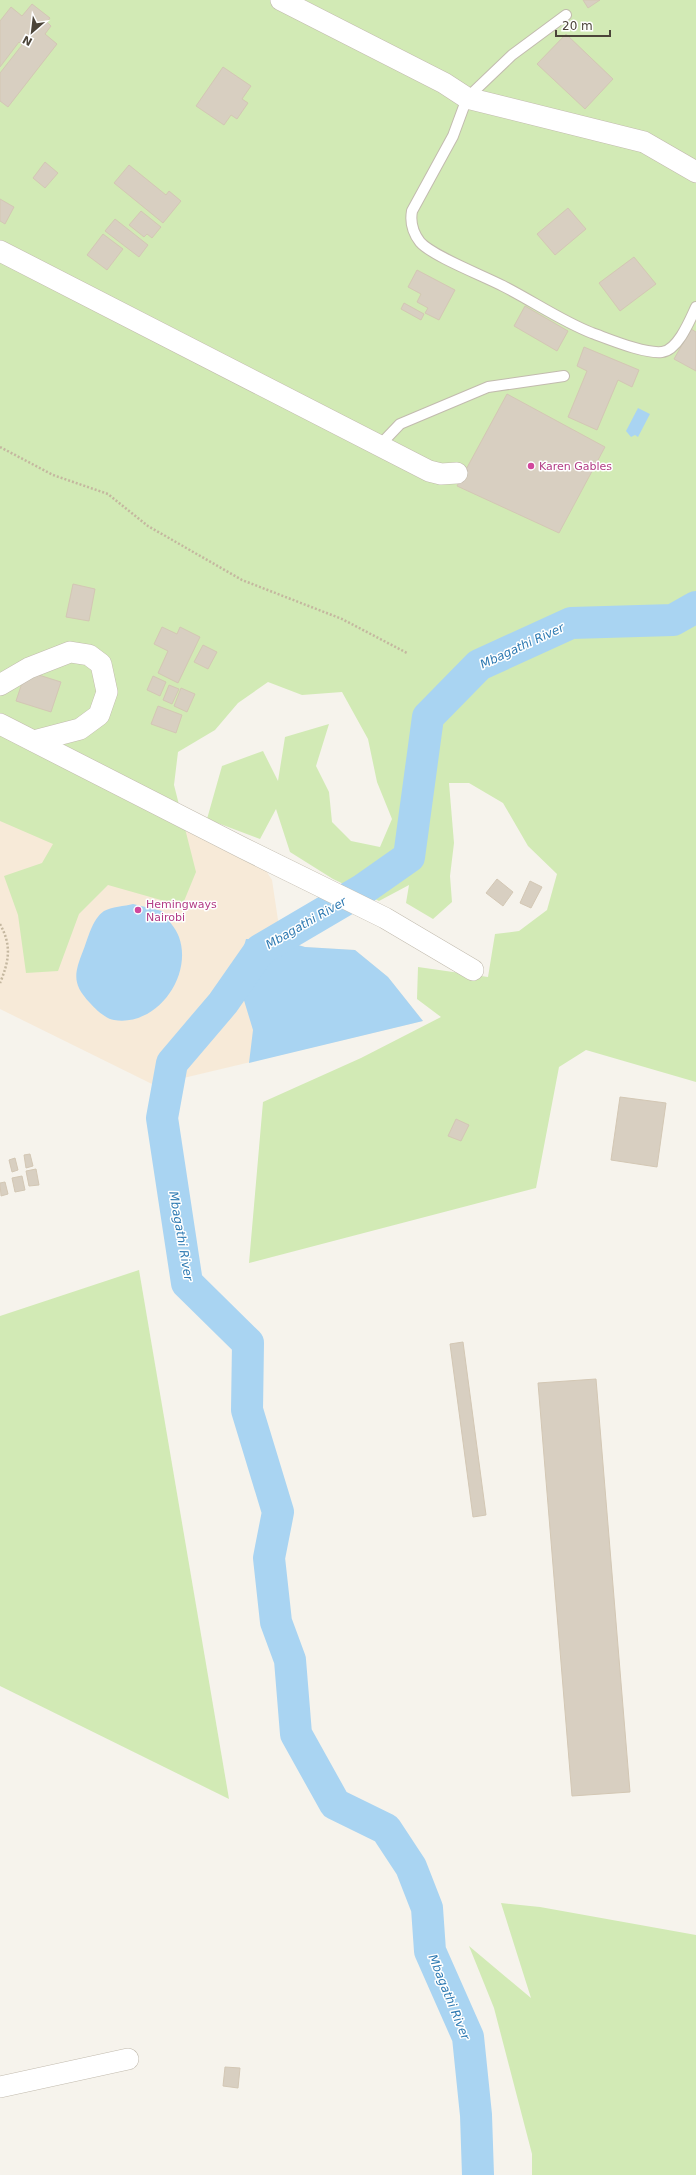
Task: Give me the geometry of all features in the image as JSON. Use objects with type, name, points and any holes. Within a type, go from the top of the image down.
[{"type":"street","points":[[281,0],[444,83],[467,98],[644,142],[696,172]]},
{"type":"street","points":[[0,251],[429,471],[441,474],[457,473]]},
{"type":"street","points":[[0,685],[29,668],[70,652],[89,655],[101,664],[107,692],[99,714],[80,729],[34,741]]},
{"type":"street","points":[[0,724],[385,918],[473,970]]},
{"type":"street","points":[[0,2087],[128,2059]]},
{"type":"lane","points":[[566,14],[512,55],[467,98],[453,136],[412,211],[410,220],[420,242],[431,251],[503,286],[590,332],[647,351],[663,352],[671,348],[681,336],[696,308]]},
{"type":"lane","points":[[379,446],[400,424],[488,387],[564,376]]},
{"type":"path","points":[[0,447],[52,475],[108,494],[148,526],[242,580],[342,619],[407,653]]},
{"type":"path","points":[[0,924],[8,937],[8,964],[0,983]]},
{"type":"shaded area","name":"Hemingways Nairobi","points":[[0,733],[259,860],[272,880],[281,940],[305,947],[355,950],[388,977],[423,1021],[154,1085],[0,1009]]},
{"type":"green space","points":[[0,0],[696,0],[696,1082],[586,1050],[559,1067],[536,1188],[249,1263],[263,1102],[361,1058],[441,1017],[417,999],[418,967],[488,977],[495,934],[519,931],[547,910],[557,874],[528,846],[503,803],[469,783],[449,783],[454,843],[450,876],[452,902],[433,919],[406,903],[409,885],[379,901],[333,879],[290,852],[276,809],[260,839],[207,819],[222,766],[263,751],[278,781],[285,737],[329,724],[316,766],[329,792],[332,822],[351,841],[380,847],[392,819],[377,782],[368,739],[342,692],[302,695],[268,682],[238,703],[215,730],[178,752],[174,785],[196,872],[182,906],[108,885],[79,914],[58,971],[26,973],[18,915],[4,876],[42,863],[53,844],[0,821]]},
{"type":"green space","points":[[139,1270],[229,1799],[0,1686],[0,1316]]},
{"type":"green space","points":[[501,1903],[540,1907],[696,1935],[696,2175],[532,2175],[532,2154],[494,2008],[469,1946],[531,1998]]},
{"type":"water","points":[[638,408],[650,414],[638,437],[635,435],[631,437],[626,431]]},
{"type":"water","points":[[133,904],[162,911],[178,934],[182,952],[181,967],[176,982],[168,996],[157,1007],[144,1015],[130,1020],[114,1020],[108,1018],[92,1005],[80,990],[76,978],[80,959],[96,919],[104,911],[110,908]]},
{"type":"water","points":[[246,939],[281,940],[305,947],[355,950],[388,977],[423,1021],[249,1063],[253,1030],[236,974]]},
{"type":"building","points":[[583,0],[600,0],[588,8]]},
{"type":"building","points":[[32,4],[50,18],[47,22],[51,26],[45,34],[57,44],[8,107],[0,101],[0,73],[22,45],[19,42],[0,67],[0,21],[11,7],[22,16]]},
{"type":"building","points":[[566,34],[613,79],[585,109],[537,64]]},
{"type":"building","points":[[223,67],[251,86],[242,99],[248,103],[237,119],[231,115],[224,125],[196,106]]},
{"type":"building","points":[[45,162],[58,173],[45,188],[33,178]]},
{"type":"building","points":[[129,165],[166,195],[169,191],[181,201],[163,223],[114,183]]},
{"type":"building","points":[[0,199],[14,207],[5,224],[0,221]]},
{"type":"building","points":[[568,208],[586,229],[555,255],[537,234]]},
{"type":"building","points":[[141,211],[161,227],[152,238],[147,234],[144,237],[129,225]]},
{"type":"building","points":[[115,219],[148,245],[139,257],[105,231]]},
{"type":"building","points":[[103,234],[123,249],[107,270],[87,255]]},
{"type":"building","points":[[634,257],[656,284],[620,311],[599,283]]},
{"type":"building","points":[[417,270],[455,290],[439,320],[425,313],[428,308],[417,302],[421,294],[408,287]]},
{"type":"building","points":[[404,303],[424,314],[421,320],[401,309]]},
{"type":"building","points":[[525,306],[568,331],[557,351],[514,326]]},
{"type":"building","points":[[691,329],[696,332],[696,371],[674,359]]},
{"type":"building","points":[[584,347],[639,370],[632,387],[618,380],[597,430],[568,417],[587,371],[577,366]]},
{"type":"building","name":"Karen Gables","points":[[507,394],[605,447],[559,533],[457,486]]},
{"type":"building","points":[[73,584],[95,589],[89,621],[66,617]]},
{"type":"building","points":[[162,627],[177,634],[180,627],[200,637],[178,683],[158,673],[168,651],[154,644]]},
{"type":"building","points":[[203,645],[217,652],[208,669],[194,662]]},
{"type":"building","points":[[26,671],[61,682],[51,712],[16,701]]},
{"type":"building","points":[[153,676],[166,682],[160,696],[147,690]]},
{"type":"building","points":[[169,685],[179,689],[172,704],[163,700]]},
{"type":"building","points":[[181,688],[195,694],[187,712],[174,706]]},
{"type":"building","points":[[158,706],[182,715],[176,733],[151,724]]},
{"type":"building","points":[[497,879],[513,892],[503,906],[486,893]]},
{"type":"building","points":[[530,881],[542,887],[531,908],[520,903]]},
{"type":"building","points":[[620,1097],[666,1103],[657,1167],[611,1160]]},
{"type":"building","points":[[456,1119],[469,1125],[461,1141],[448,1136]]},
{"type":"building","points":[[30,1154],[33,1166],[26,1168],[24,1155]]},
{"type":"building","points":[[15,1158],[18,1170],[12,1172],[9,1160]]},
{"type":"building","points":[[36,1169],[39,1185],[29,1186],[26,1171]]},
{"type":"building","points":[[22,1176],[25,1190],[15,1192],[12,1178]]},
{"type":"building","points":[[5,1182],[8,1194],[1,1196],[0,1183]]},
{"type":"building","points":[[463,1342],[486,1515],[473,1517],[450,1344]]},
{"type":"building","points":[[596,1379],[630,1792],[572,1796],[538,1383]]},
{"type":"building","points":[[225,2067],[240,2068],[238,2088],[223,2086]]},
{"type":"waterway","name":"Mbagathi River","points":[[478,2175],[476,2115],[468,2037],[430,1951],[427,1908],[411,1867],[386,1829],[335,1804],[296,1734],[290,1660],[276,1622],[269,1558],[278,1512],[247,1410],[248,1343],[187,1283],[162,1118],[172,1063],[223,1003],[260,950],[362,890],[409,857],[428,717],[479,665],[571,623],[673,620],[696,607]]},
{"type":"place","name":"Karen Gables","points":[[531,466]]},
{"type":"place","name":"Hemingways Nairobi","points":[[138,910]]}]
